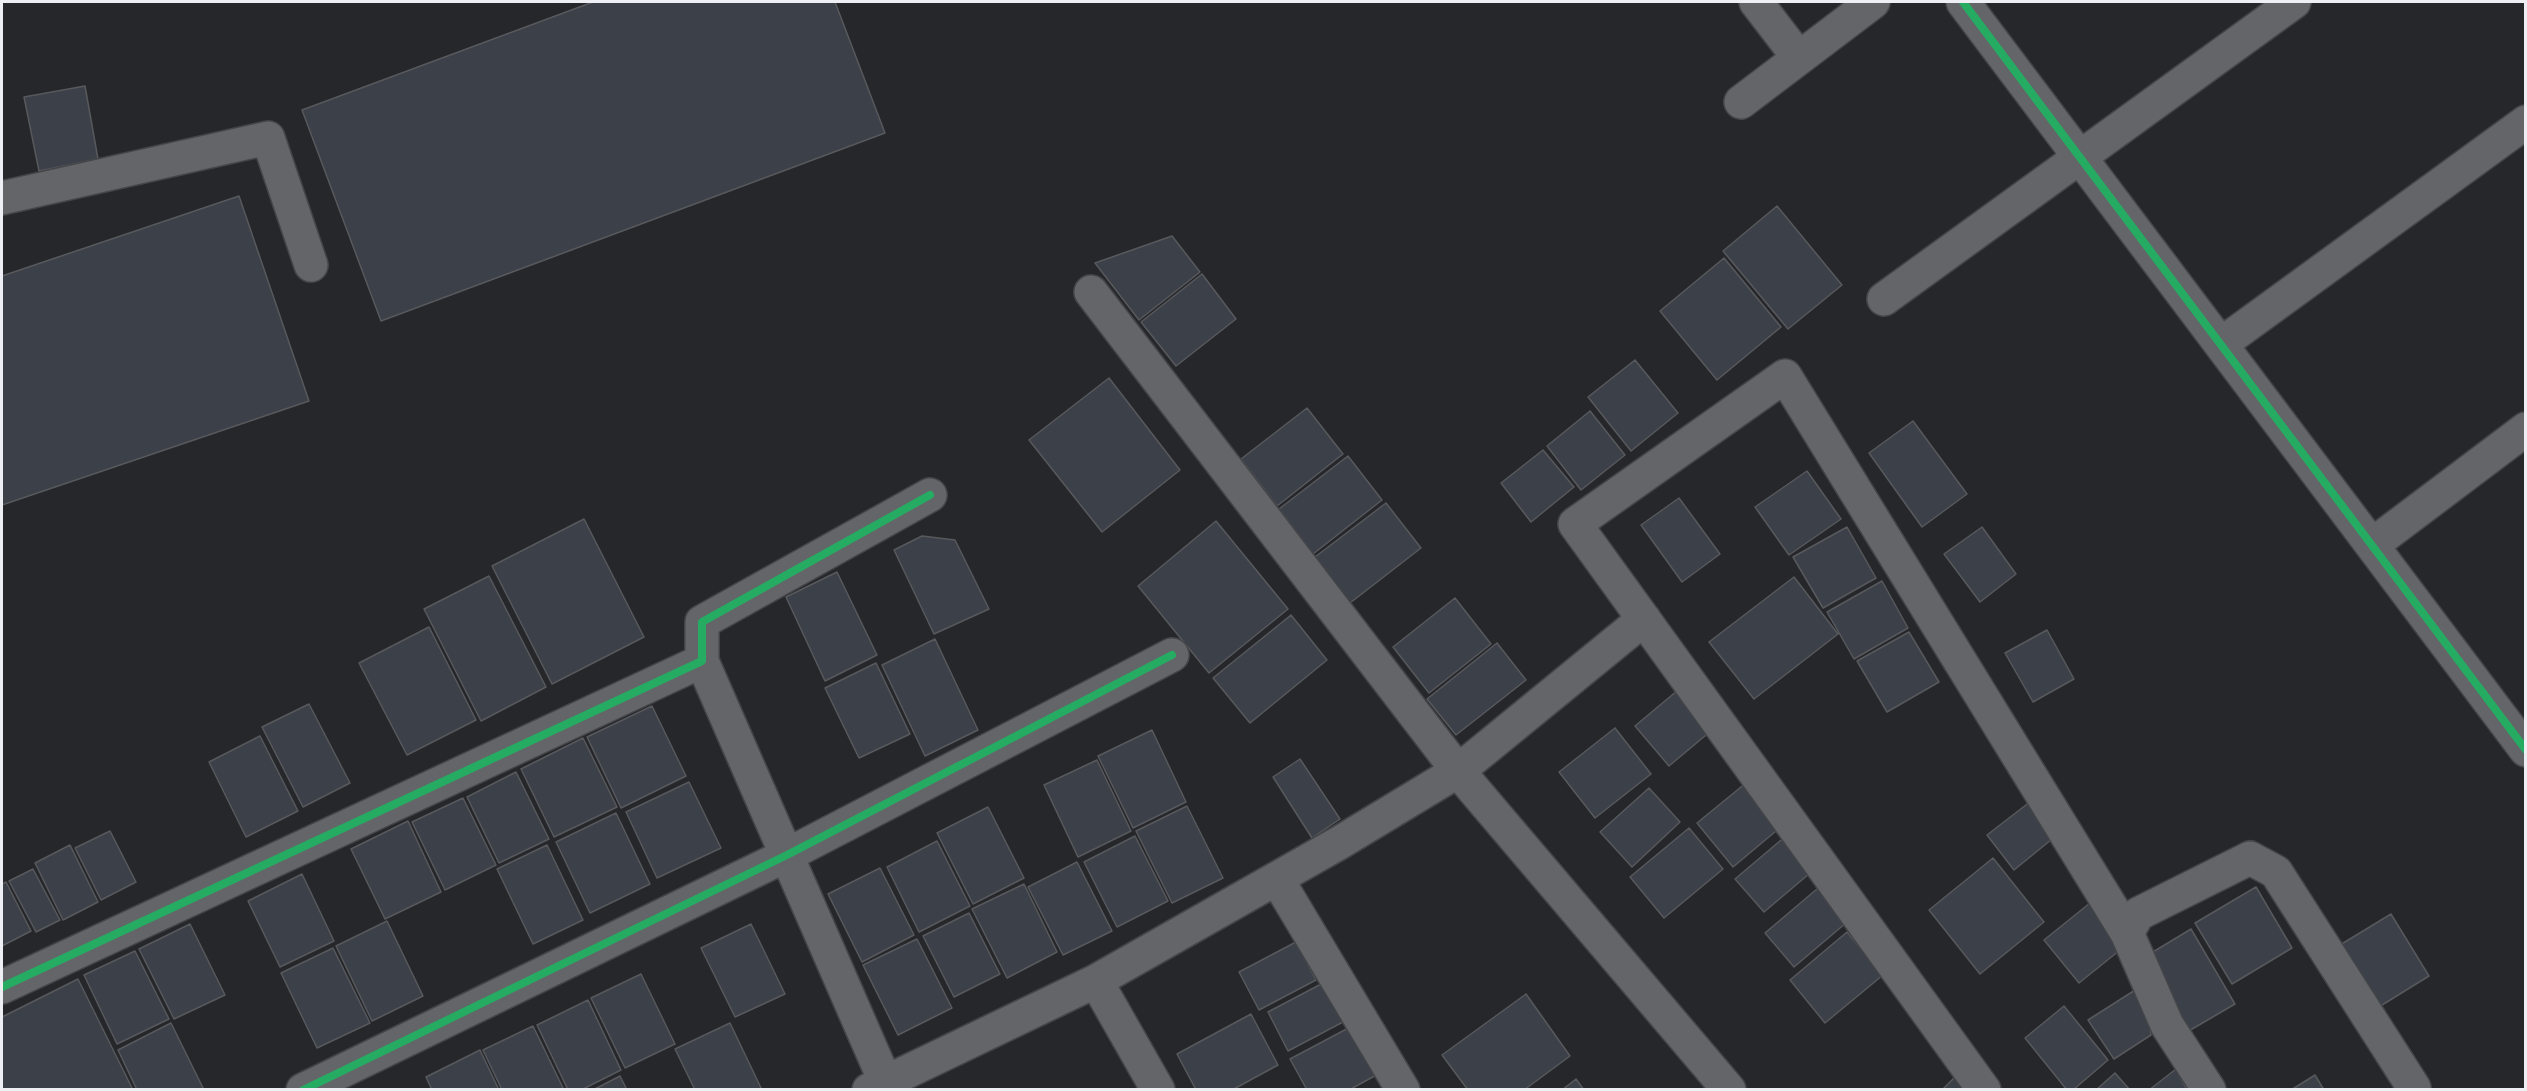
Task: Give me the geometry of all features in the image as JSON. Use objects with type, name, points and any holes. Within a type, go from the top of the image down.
[{"type":"street","points":[[1756,2],[1799,58]]},
{"type":"street","points":[[1741,102],[1873,2]]},
{"type":"street","points":[[1963,2],[2526,750]]},
{"type":"street","points":[[1884,299],[2294,2]]},
{"type":"street","points":[[2221,344],[2526,122]]},
{"type":"street","points":[[2,198],[268,138],[311,265]]},
{"type":"street","points":[[1091,291],[1458,771],[1729,1089]]},
{"type":"street","points":[[1984,1089],[1575,524],[1785,376],[2127,933],[2167,1025],[2209,1089]]},
{"type":"street","points":[[2372,545],[2526,429]]},
{"type":"street","points":[[930,495],[702,622],[702,661],[787,855],[877,1085],[1096,981],[1277,879],[1458,771],[1644,619]]},
{"type":"street","points":[[303,1089],[787,855],[1172,655]]},
{"type":"street","points":[[2,987],[702,661]]},
{"type":"street","points":[[2127,933],[2138,914],[2250,858],[2276,872],[2414,1088]]},
{"type":"street","points":[[1277,879],[1403,1089]]},
{"type":"street","points":[[1096,981],[1158,1089]]},
{"type":"building","points":[[593,2],[835,2],[885,133],[381,321],[302,110]]},
{"type":"building","points":[[85,86],[98,159],[39,171],[24,97]]},
{"type":"building","points":[[239,196],[309,401],[2,505],[2,276]]},
{"type":"building","points":[[1777,206],[1842,285],[1788,329],[1723,251]]},
{"type":"building","points":[[1172,236],[1200,272],[1139,320],[1095,263]]},
{"type":"building","points":[[1724,258],[1781,327],[1717,380],[1660,311]]},
{"type":"building","points":[[1202,274],[1236,319],[1176,366],[1141,322]]},
{"type":"building","points":[[1635,360],[1678,413],[1631,451],[1588,397]]},
{"type":"building","points":[[1109,378],[1180,470],[1102,532],[1029,440]]},
{"type":"building","points":[[1307,408],[1343,454],[1277,506],[1241,459]]},
{"type":"building","points":[[1590,411],[1625,455],[1581,490],[1547,446]]},
{"type":"building","points":[[1913,421],[1967,494],[1922,527],[1869,453]]},
{"type":"building","points":[[1543,450],[1574,487],[1531,522],[1501,483]]},
{"type":"building","points":[[1348,456],[1382,500],[1313,554],[1279,509]]},
{"type":"building","points":[[1807,471],[1841,519],[1789,555],[1755,507]]},
{"type":"building","points":[[1679,498],[1720,554],[1682,582],[1641,525]]},
{"type":"building","points":[[1386,503],[1421,548],[1350,603],[1315,557]]},
{"type":"building","points":[[584,519],[644,637],[552,684],[492,566]]},
{"type":"building","points":[[1216,521],[1288,609],[1209,673],[1138,586]]},
{"type":"building","points":[[1847,527],[1876,578],[1823,608],[1793,557]]},
{"type":"building","points":[[1982,527],[2016,574],[1980,602],[1944,554]]},
{"type":"building","points":[[922,536],[955,540],[989,609],[934,634],[894,550]]},
{"type":"building","points":[[837,572],[877,655],[825,681],[786,597]]},
{"type":"building","points":[[489,576],[546,687],[481,721],[424,609]]},
{"type":"building","points":[[1794,577],[1838,634],[1754,699],[1709,642]]},
{"type":"building","points":[[1882,581],[1908,628],[1854,659],[1827,612]]},
{"type":"building","points":[[1455,598],[1491,644],[1429,693],[1393,647]]},
{"type":"building","points":[[1291,615],[1327,660],[1250,723],[1213,678]]},
{"type":"building","points":[[429,627],[476,720],[407,755],[359,663]]},
{"type":"building","points":[[2047,630],[2074,679],[2033,702],[2005,653]]},
{"type":"building","points":[[1909,632],[1939,682],[1887,712],[1857,661]]},
{"type":"building","points":[[935,639],[978,730],[925,756],[882,665]]},
{"type":"building","points":[[1497,643],[1526,680],[1456,735],[1427,699]]},
{"type":"building","points":[[876,663],[910,734],[859,758],[825,688]]},
{"type":"building","points":[[1678,690],[1712,730],[1669,766],[1635,726]]},
{"type":"building","points":[[309,704],[350,783],[303,807],[262,727]]},
{"type":"building","points":[[652,706],[686,776],[621,808],[587,737]]},
{"type":"building","points":[[1615,728],[1651,774],[1595,818],[1559,772]]},
{"type":"building","points":[[1152,730],[1186,802],[1133,828],[1098,756]]},
{"type":"building","points":[[260,736],[298,811],[246,837],[209,762]]},
{"type":"building","points":[[583,738],[617,807],[554,837],[521,769]]},
{"type":"building","points":[[1300,759],[1340,819],[1312,838],[1273,777]]},
{"type":"building","points":[[1097,760],[1131,831],[1078,857],[1044,785]]},
{"type":"building","points":[[516,772],[549,839],[499,863],[467,797]]},
{"type":"building","points":[[1752,778],[1788,821],[1733,867],[1697,823]]},
{"type":"building","points":[[689,782],[721,848],[657,878],[626,812]]},
{"type":"building","points":[[1649,788],[1680,822],[1632,867],[1600,832]]},
{"type":"building","points":[[463,798],[496,865],[445,890],[412,822]]},
{"type":"building","points":[[2031,801],[2057,835],[2014,870],[1987,835]]},
{"type":"building","points":[[1187,806],[1223,878],[1172,903],[1136,831]]},
{"type":"building","points":[[988,807],[1024,878],[973,904],[937,833]]},
{"type":"building","points":[[616,813],[650,884],[590,913],[556,842]]},
{"type":"building","points":[[408,821],[441,892],[385,919],[351,849]]},
{"type":"building","points":[[1689,828],[1723,869],[1664,918],[1630,877]]},
{"type":"building","points":[[110,831],[136,882],[101,900],[75,848]]},
{"type":"building","points":[[1787,835],[1816,868],[1764,912],[1735,879]]},
{"type":"building","points":[[1135,836],[1168,901],[1117,927],[1084,862]]},
{"type":"building","points":[[937,841],[970,906],[919,932],[887,867]]},
{"type":"building","points":[[70,845],[98,902],[63,920],[35,863]]},
{"type":"building","points":[[547,845],[583,920],[533,944],[497,869]]},
{"type":"building","points":[[1993,858],[2044,922],[1980,974],[1929,910]]},
{"type":"building","points":[[1077,862],[1112,931],[1063,955],[1028,887]]},
{"type":"building","points":[[880,868],[914,935],[862,962],[828,894]]},
{"type":"building","points":[[33,869],[60,920],[36,932],[9,881]]},
{"type":"building","points":[[302,874],[334,941],[280,967],[248,901]]},
{"type":"building","points":[[6,882],[31,931],[2,946],[2,884]]},
{"type":"building","points":[[1824,883],[1853,917],[1794,967],[1765,933]]},
{"type":"building","points":[[1024,884],[1057,952],[1007,978],[972,909]]},
{"type":"building","points":[[2256,887],[2292,948],[2232,984],[2195,923]]},
{"type":"building","points":[[2090,903],[2125,946],[2079,983],[2044,940]]},
{"type":"building","points":[[969,913],[1000,974],[954,997],[923,936]]},
{"type":"building","points":[[2391,914],[2429,976],[2374,1010],[2335,948]]},
{"type":"building","points":[[387,921],[423,996],[372,1021],[336,946]]},
{"type":"building","points":[[190,924],[225,995],[174,1019],[139,949]]},
{"type":"building","points":[[751,924],[785,994],[735,1017],[701,948]]},
{"type":"building","points":[[2191,929],[2235,1004],[2187,1032],[2143,958]]},
{"type":"building","points":[[1847,932],[1883,975],[1825,1023],[1790,980]]},
{"type":"building","points":[[917,939],[952,1008],[898,1035],[863,965]]},
{"type":"building","points":[[1296,942],[1316,980],[1259,1010],[1239,972]]},
{"type":"building","points":[[333,948],[370,1023],[317,1048],[281,973]]},
{"type":"building","points":[[135,951],[169,1019],[117,1044],[84,975]]},
{"type":"building","points":[[641,974],[675,1044],[625,1068],[591,998]]},
{"type":"building","points":[[78,979],[133,1090],[2,1090],[2,1017]]},
{"type":"building","points":[[1323,983],[1343,1022],[1288,1051],[1268,1012]]},
{"type":"building","points":[[2143,985],[2151,1035],[2114,1059],[2088,1020]]},
{"type":"building","points":[[1526,994],[1570,1056],[1524,1090],[1468,1090],[1442,1055]]},
{"type":"building","points":[[588,1000],[621,1070],[581,1090],[568,1090],[537,1025]]},
{"type":"building","points":[[2064,1006],[2108,1060],[2073,1090],[2067,1090],[2025,1038]]},
{"type":"building","points":[[1251,1014],[1278,1065],[1232,1090],[1196,1090],[1177,1054]]},
{"type":"building","points":[[171,1023],[204,1090],[137,1090],[118,1050]]},
{"type":"building","points":[[730,1023],[762,1090],[695,1090],[675,1049]]},
{"type":"building","points":[[1354,1025],[1380,1073],[1349,1090],[1307,1090],[1290,1059]]},
{"type":"building","points":[[533,1026],[564,1090],[502,1090],[483,1050]]},
{"type":"building","points":[[480,1050],[499,1090],[432,1090],[426,1077]]},
{"type":"building","points":[[2176,1069],[2187,1090],[2149,1090]]},
{"type":"building","points":[[2115,1073],[2130,1090],[2096,1090]]},
{"type":"building","points":[[1957,1075],[1970,1090],[1942,1090]]},
{"type":"building","points":[[2315,1075],[2324,1090],[2291,1090]]},
{"type":"building","points":[[620,1076],[627,1090],[593,1090]]},
{"type":"building","points":[[1576,1079],[1584,1090],[1562,1090]]},
{"type":"cycle path","points":[[1963,2],[2526,750]]},
{"type":"cycle path","points":[[2,987],[702,661],[702,622],[930,495]]},
{"type":"cycle path","points":[[303,1090],[787,855],[1172,655]]}]
